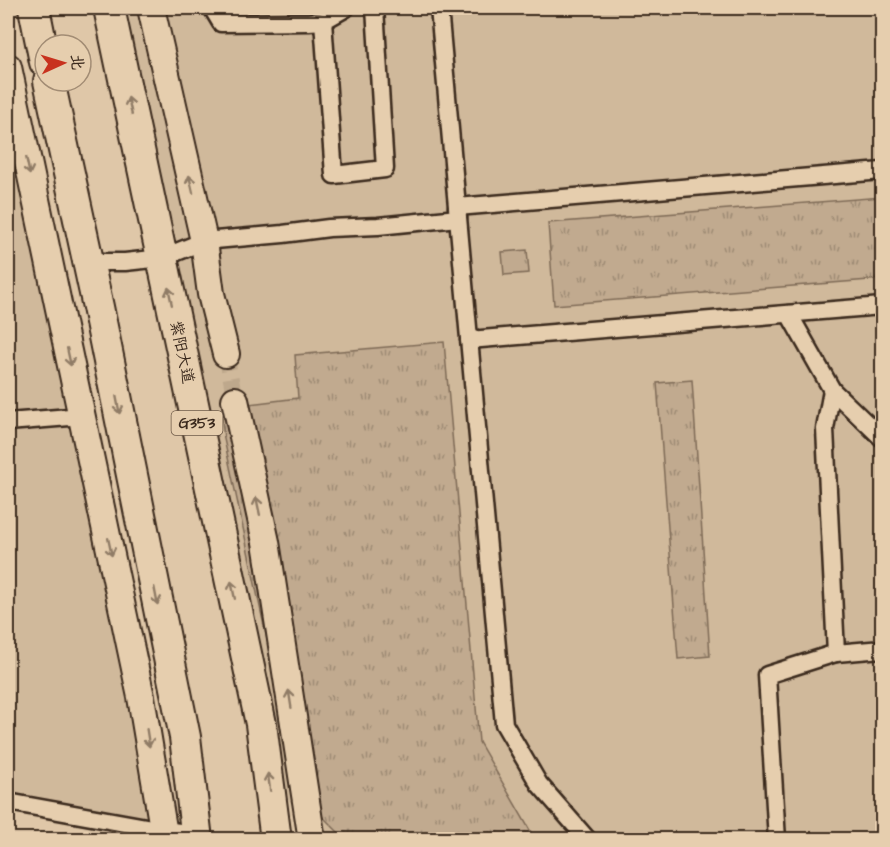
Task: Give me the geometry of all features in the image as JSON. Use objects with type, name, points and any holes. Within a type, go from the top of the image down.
[{"type":"highway","points":[[34,8],[39,33]]},
{"type":"highway","name":"紫阳大道","points":[[109,8],[261,724],[276,840]]},
{"type":"highway","points":[[52,93],[98,307],[185,737],[197,837]]},
{"type":"main road","points":[[151,8],[204,241],[211,294],[226,354]]},
{"type":"main road","points":[[8,68],[141,698],[164,835]]},
{"type":"main road","points":[[235,400],[266,542],[312,840]]},
{"type":"street","points":[[212,8],[221,22],[323,21],[346,8]]},
{"type":"street","points":[[323,21],[334,175],[385,169],[375,8]]},
{"type":"street","points":[[439,8],[504,724],[539,784],[588,840]]},
{"type":"street","points":[[83,240],[97,262],[125,262],[162,258],[204,241],[329,228],[378,226],[458,213],[882,171]]},
{"type":"street","points":[[469,340],[882,306]]},
{"type":"street","points":[[789,314],[832,390],[882,438]]},
{"type":"street","points":[[832,390],[825,429],[836,653]]},
{"type":"street","points":[[8,422],[82,416]]},
{"type":"street","points":[[777,840],[767,675],[836,653],[882,649]]},
{"type":"street","points":[[8,802],[164,835],[197,837]]},
{"type":"shaded area","points":[[110,8],[882,8],[882,839],[335,839],[289,801]]},
{"type":"shaded area","points":[[8,124],[67,412],[8,416]]},
{"type":"shaded area","points":[[75,426],[153,818],[8,791],[8,430]]},
{"type":"green space","points":[[882,197],[882,279],[554,305],[548,223]]},
{"type":"green space","points":[[527,250],[529,273],[504,275],[502,252]]},
{"type":"green space","points":[[444,342],[479,742],[535,839],[345,839],[300,794],[222,421],[225,407],[298,398],[295,355]]},
{"type":"green space","points":[[692,380],[710,656],[678,659],[657,383]]},
{"type":"tunnel","points":[[226,354],[235,400]]}]
